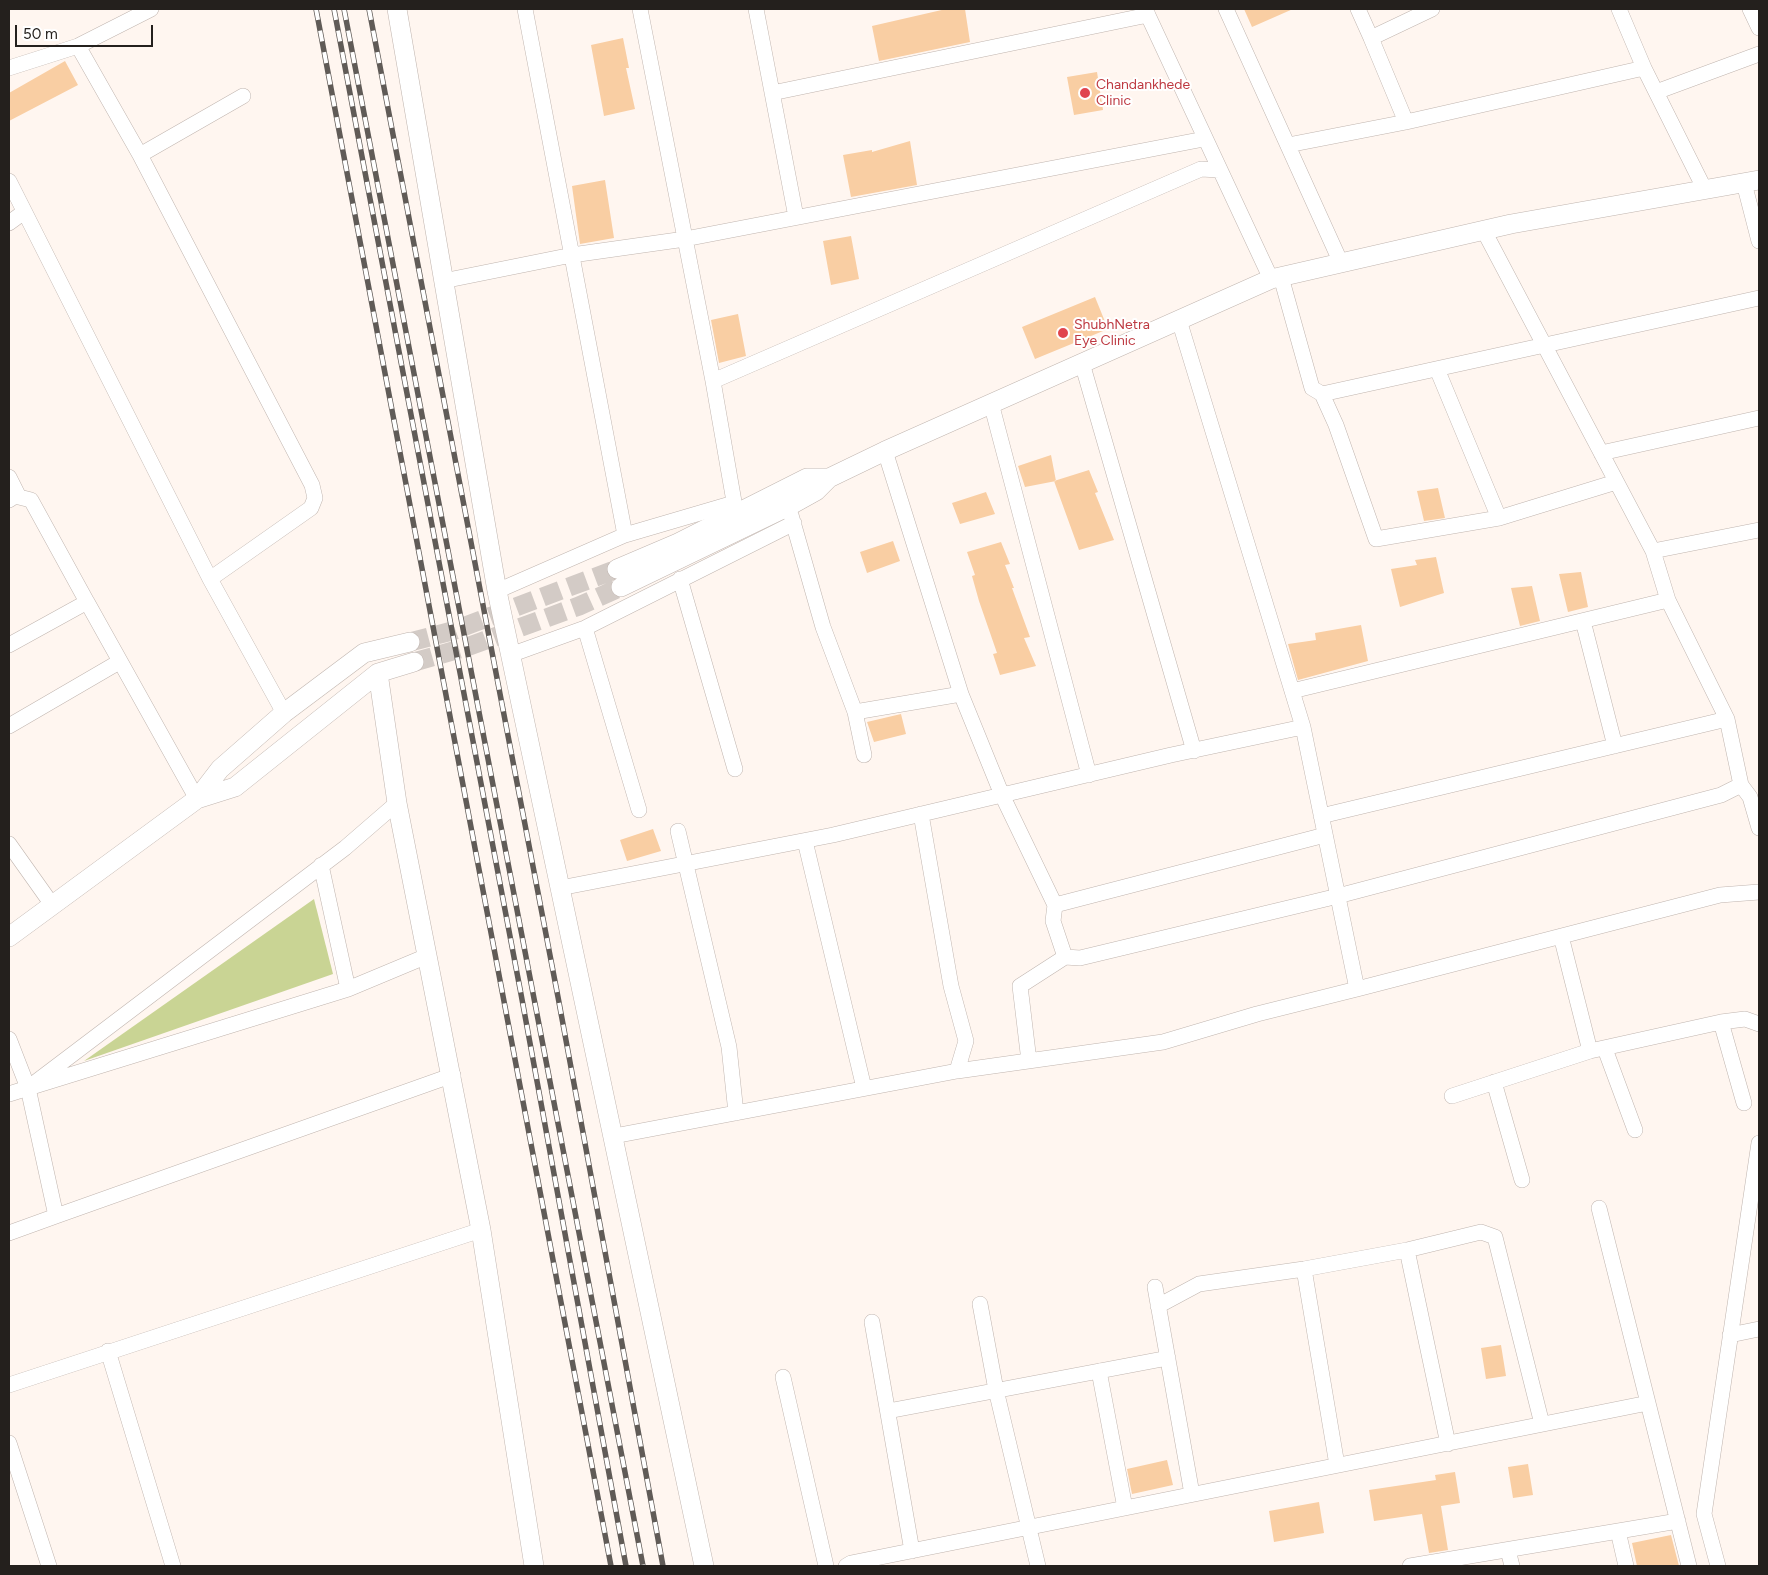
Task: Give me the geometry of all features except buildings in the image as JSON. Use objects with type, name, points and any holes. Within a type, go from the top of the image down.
[{"type":"street","points":[[9,68],[78,46],[152,9]]},
{"type":"street","points":[[397,9],[497,592],[704,1566]]},
{"type":"street","points":[[525,9],[625,535]]},
{"type":"street","points":[[640,9],[713,381],[735,508]]},
{"type":"street","points":[[756,9],[796,218]]},
{"type":"street","points":[[1226,9],[1341,263]]},
{"type":"street","points":[[1358,9],[1372,38],[1406,122]]},
{"type":"street","points":[[1372,38],[1432,9]]},
{"type":"street","points":[[1618,9],[1644,68],[1705,190]]},
{"type":"street","points":[[1750,9],[1759,28]]},
{"type":"street","points":[[772,93],[1146,12],[1218,170],[1276,278],[1312,388],[1322,394],[1336,425],[1376,538],[1500,518],[1616,482]]},
{"type":"street","points":[[78,46],[140,155],[312,485],[316,498],[311,508],[210,579]]},
{"type":"street","points":[[1656,92],[1759,54]]},
{"type":"street","points":[[1288,145],[1406,122],[1644,68]]},
{"type":"street","points":[[140,155],[244,96]]},
{"type":"street","points":[[444,281],[572,255],[685,239],[1204,139]]},
{"type":"street","points":[[713,381],[1201,169],[1218,170]]},
{"type":"street","points":[[9,181],[210,579],[284,713]]},
{"type":"street","points":[[510,655],[585,628],[680,579],[791,515],[829,478],[991,403],[1276,278],[1484,231],[1752,182],[1759,241]]},
{"type":"street","points":[[9,222],[24,212]]},
{"type":"street","points":[[1484,231],[1653,551],[1668,600],[1727,719],[1740,785],[1750,797],[1759,828]]},
{"type":"street","points":[[1322,394],[1759,298]]},
{"type":"street","points":[[1179,320],[1303,727],[1358,989]]},
{"type":"street","points":[[1082,363],[1194,750]]},
{"type":"street","points":[[1437,369],[1500,518]]},
{"type":"street","points":[[991,403],[1089,774]]},
{"type":"street","points":[[1601,453],[1759,418]]},
{"type":"street","points":[[885,451],[960,694],[1002,795],[1055,904],[1054,921],[1065,957]]},
{"type":"street","points":[[9,477],[14,498],[30,500],[197,799]]},
{"type":"street","points":[[735,508],[619,578],[757,512],[807,478],[829,478]]},
{"type":"street","points":[[497,592],[625,535],[735,508],[791,515]]},
{"type":"street","points":[[791,515],[823,627],[855,712],[864,755]]},
{"type":"street","points":[[1653,551],[1759,530]]},
{"type":"street","points":[[680,579],[735,769]]},
{"type":"street","points":[[1292,691],[1668,600]]},
{"type":"street","points":[[9,645],[86,602]]},
{"type":"street","points":[[1583,621],[1615,746]]},
{"type":"street","points":[[585,628],[639,810]]},
{"type":"street","points":[[9,937],[197,799],[220,769],[284,713],[364,653],[410,642]]},
{"type":"street","points":[[9,726],[119,662]]},
{"type":"street","points":[[197,799],[235,787],[378,673],[414,662]]},
{"type":"street","points":[[378,673],[398,804],[427,956],[453,1075],[481,1230],[534,1566]]},
{"type":"street","points":[[855,712],[960,694]]},
{"type":"street","points":[[1321,816],[1727,719]]},
{"type":"street","points":[[560,888],[805,841],[1089,774],[1303,727]]},
{"type":"street","points":[[1029,1061],[1020,986],[1065,957],[1080,958],[1338,895],[1721,795],[1740,785]]},
{"type":"street","points":[[28,1088],[345,848],[398,804]]},
{"type":"street","points":[[921,814],[951,986],[966,1041],[957,1070]]},
{"type":"street","points":[[678,831],[729,1047],[736,1113]]},
{"type":"street","points":[[1055,904],[1325,835]]},
{"type":"street","points":[[805,841],[864,1088]]},
{"type":"street","points":[[9,844],[53,906]]},
{"type":"street","points":[[321,865],[348,989]]},
{"type":"street","points":[[614,1136],[957,1070],[1163,1042],[1257,1014],[1720,895],[1759,892]]},
{"type":"street","points":[[1561,936],[1598,1050],[1635,1130]]},
{"type":"street","points":[[9,1094],[348,989],[427,956]]},
{"type":"street","points":[[1452,1096],[1598,1050],[1721,1022],[1745,1019],[1759,1024]]},
{"type":"street","points":[[1721,1022],[1744,1103]]},
{"type":"street","points":[[9,1039],[28,1088],[56,1216]]},
{"type":"street","points":[[9,1233],[453,1075]]},
{"type":"street","points":[[1494,1082],[1522,1180]]},
{"type":"street","points":[[1718,1566],[1704,1514],[1759,1143]]},
{"type":"street","points":[[1599,1208],[1689,1566]]},
{"type":"street","points":[[9,1385],[481,1230]]},
{"type":"street","points":[[1158,1306],[1199,1284],[1304,1269],[1407,1250],[1481,1232],[1495,1237],[1542,1424]]},
{"type":"street","points":[[1407,1250],[1448,1444]]},
{"type":"street","points":[[1304,1269],[1337,1465]]},
{"type":"street","points":[[1155,1287],[1192,1494]]},
{"type":"street","points":[[980,1304],[996,1390],[1038,1566]]},
{"type":"street","points":[[872,1322],[912,1551]]},
{"type":"street","points":[[1730,1336],[1759,1329]]},
{"type":"street","points":[[108,1351],[173,1566]]},
{"type":"street","points":[[888,1411],[1168,1358]]},
{"type":"street","points":[[1099,1370],[1125,1508]]},
{"type":"street","points":[[783,1377],[826,1566]]},
{"type":"street","points":[[846,1566],[851,1563],[1029,1529],[1192,1494],[1648,1403]]},
{"type":"street","points":[[9,1444],[49,1566]]},
{"type":"street","points":[[1410,1566],[1678,1521]]},
{"type":"street","points":[[1618,1531],[1626,1566]]},
{"type":"street","points":[[1508,1550],[1512,1566]]},
{"type":"green space","points":[[314,899],[333,974],[84,1061]]},
{"type":"tunnel","points":[[410,642],[452,631],[617,569]]},
{"type":"tunnel","points":[[414,662],[467,647],[579,606],[621,587]]},
{"type":"railway","points":[[316,9],[611,1566]]},
{"type":"railway","points":[[334,9],[521,994],[626,1566]]},
{"type":"railway","points":[[344,9],[643,1566]]},
{"type":"railway","points":[[369,9],[558,997],[663,1566]]},
{"type":"place","name":"Chandankhede Clinic","points":[[1085,93]]},
{"type":"place","name":"ShubhNetra Eye Clinic","points":[[1063,333]]}]
